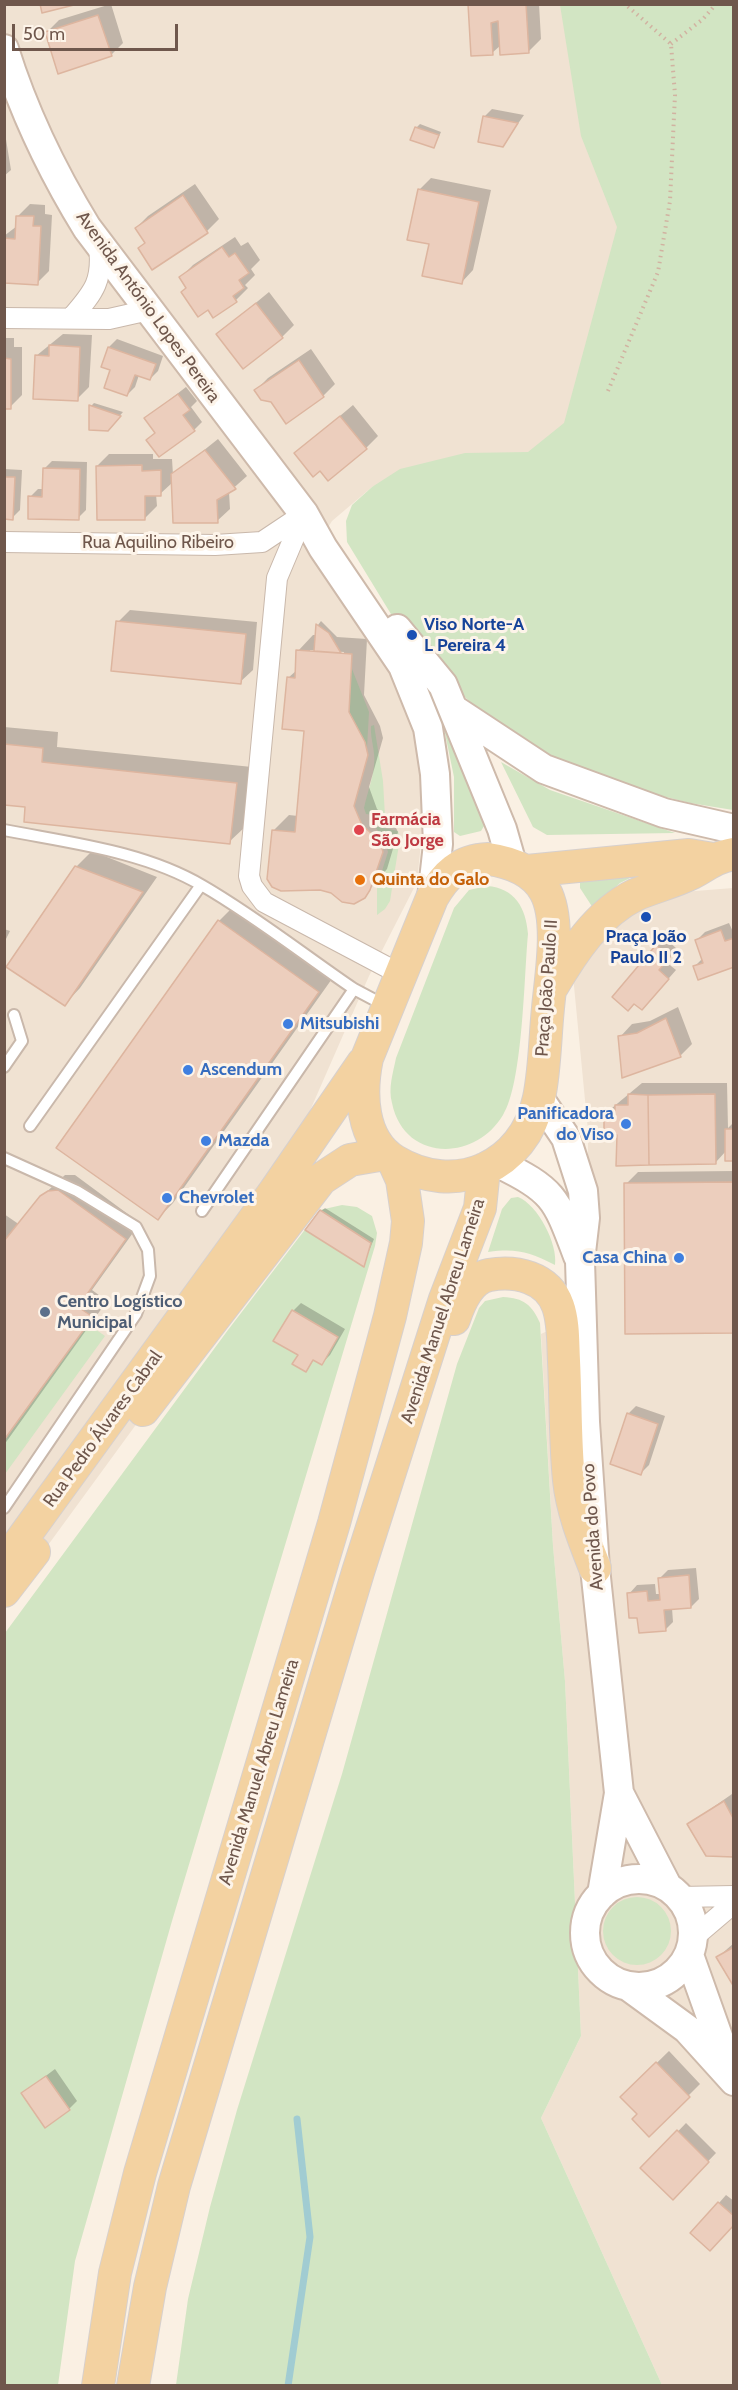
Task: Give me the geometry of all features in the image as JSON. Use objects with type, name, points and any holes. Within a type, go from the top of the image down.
[{"type":"main road","points":[[491,1166],[460,1177],[438,1178],[416,1172],[389,1157],[373,1133],[363,1107],[362,1082],[367,1058],[432,898],[450,872],[465,863],[488,859],[520,868],[690,855],[723,856]]},
{"type":"main road","points":[[550,991],[571,955],[612,911],[633,896],[693,872],[723,856]]},
{"type":"main road","name":"Praça João Paulo II","points":[[491,1166],[524,1132],[539,1098],[550,991],[552,912],[544,889],[520,868]]},
{"type":"main road","name":"Rua Pedro Álvares Cabral","points":[[7,1554],[275,1191],[367,1058]]},
{"type":"main road","name":"Rua Pedro Álvares Cabral","points":[[4,1591],[321,1179],[350,1160],[389,1157]]},
{"type":"main road","name":"Avenida Manuel Abreu Lameira","points":[[98,2385],[115,2273],[140,2173],[334,1523],[390,1316],[406,1244],[408,1221],[402,1180],[389,1157]]},
{"type":"main road","name":"Avenida Manuel Abreu Lameira","points":[[133,2385],[150,2287],[174,2186],[376,1518],[445,1299],[480,1208],[491,1166]]},
{"type":"main road","points":[[376,1518],[416,1436],[457,1310],[467,1289],[484,1276],[509,1271],[527,1276],[546,1288],[558,1305],[563,1333],[569,1481],[580,1529],[595,1568]]},
{"type":"street","name":"Avenida António Lopes Pereira","points":[[6,62],[57,178],[99,243],[304,514],[323,548],[403,666],[428,728],[435,774],[438,844],[432,898]]},
{"type":"street","points":[[72,317],[96,286],[102,267],[99,243]]},
{"type":"street","points":[[4,318],[109,319],[149,310]]},
{"type":"street","points":[[304,514],[277,578],[249,876],[252,886],[264,902],[400,974]]},
{"type":"street","name":"Rua Aquilino Ribeiro","points":[[4,542],[215,545],[262,542],[304,514]]},
{"type":"street","name":"Avenida António Lopes Pereira","points":[[323,548],[386,615],[443,685],[502,830],[520,868]]},
{"type":"street","points":[[453,709],[544,769],[664,813],[734,829]]},
{"type":"street","name":"Avenida do Povo","points":[[539,1098],[566,1138],[583,1191],[585,1218],[580,1261],[585,1422],[595,1568],[619,1793],[602,1894],[592,1907],[586,1923],[586,1940],[590,1956],[599,1970],[613,1980],[628,1986],[687,2029],[734,2081]]},
{"type":"street","name":"Avenida do Povo","points":[[491,1166],[532,1180],[550,1194],[562,1215],[580,1261]]},
{"type":"street","name":"Avenida do Povo","points":[[619,1793],[674,1891],[691,1916],[691,1947],[734,2081]]},
{"type":"street","points":[[602,1894],[626,1880],[647,1880],[674,1891],[734,1896]]},
{"type":"street","points":[[628,1986],[643,1987],[664,1981],[681,1967],[691,1947],[734,1904]]},
{"type":"lane","points":[[4,830],[96,848],[149,863],[201,885],[354,989],[387,1007]]},
{"type":"lane","points":[[30,1126],[201,885]]},
{"type":"lane","points":[[202,1211],[354,989]]},
{"type":"lane","points":[[4,1067],[22,1041],[14,1015]]},
{"type":"lane","points":[[4,1158],[77,1191],[136,1227],[148,1250],[150,1276],[136,1314],[4,1508]]},
{"type":"path","points":[[608,390],[658,272],[671,178],[675,95],[670,44],[626,4]]},
{"type":"path","points":[[670,44],[703,19],[716,4]]},
{"type":"shaded area","points":[[5,5],[578,5],[638,223],[579,432],[531,461],[372,487],[332,521],[312,553],[410,693],[427,784],[417,882],[369,976],[227,1300],[5,1604]]},
{"type":"shaded area","points":[[733,888],[733,2385],[662,2385],[541,2118],[581,2036],[565,1681],[553,1546],[541,1334],[588,1312],[588,1131],[571,955],[633,896]]},
{"type":"green space","points":[[560,5],[733,5],[733,810],[690,803],[610,783],[531,748],[469,701],[431,664],[394,619],[347,542],[346,521],[352,505],[372,487],[400,469],[465,453],[528,452],[564,423],[617,227],[581,136]]},
{"type":"green space","points":[[350,664],[369,712],[367,748],[349,712]]},
{"type":"green space","points":[[441,714],[484,826],[481,831],[460,836],[454,832],[454,777]]},
{"type":"green space","points":[[374,725],[383,781],[385,816],[366,814],[364,808],[373,770],[371,726]]},
{"type":"green space","points":[[501,762],[550,790],[675,833],[547,835],[533,827]]},
{"type":"green space","points":[[374,826],[398,831],[400,838],[390,901],[377,915],[377,887],[388,852],[384,838]]},
{"type":"green space","points":[[638,874],[620,883],[593,908],[580,888],[580,880]]},
{"type":"green space","points":[[487,886],[512,895],[522,908],[527,925],[524,1001],[515,1079],[510,1100],[503,1115],[491,1130],[476,1141],[459,1147],[442,1149],[425,1145],[410,1136],[399,1122],[392,1103],[391,1080],[396,1058],[454,908],[469,890]]},
{"type":"green space","points":[[518,1197],[533,1208],[545,1226],[553,1247],[555,1265],[523,1252],[488,1252],[502,1209],[511,1198]]},
{"type":"green space","points":[[342,1205],[357,1207],[372,1216],[377,1233],[375,1246],[172,1921],[75,2261],[58,2385],[5,2386],[5,1633],[228,1330],[320,1210]]},
{"type":"green space","points":[[503,1297],[522,1301],[534,1311],[540,1323],[553,1546],[565,1681],[581,2036],[541,2118],[662,2385],[176,2385],[188,2299],[210,2207],[237,2110],[342,1774],[457,1364],[479,1308],[485,1301]]},
{"type":"green space","points":[[88,1324],[105,1336],[5,1474],[5,1440]]},
{"type":"green space","points":[[637,1897],[650,1900],[661,1907],[668,1918],[671,1931],[668,1944],[661,1955],[650,1962],[637,1965],[624,1962],[613,1955],[606,1944],[603,1931],[606,1918],[613,1907],[624,1900]]},
{"type":"building","points":[[40,4],[78,4],[42,13]]},
{"type":"building","points":[[468,4],[526,4],[529,53],[500,55],[498,21],[491,23],[493,55],[471,56]]},
{"type":"building","points":[[98,15],[112,56],[58,74],[45,32]]},
{"type":"building","points":[[483,116],[518,123],[503,147],[478,142]]},
{"type":"building","points":[[415,127],[439,135],[434,148],[410,140]]},
{"type":"building","points":[[418,189],[479,202],[462,284],[422,276],[429,244],[407,240]]},
{"type":"building","points":[[183,195],[208,233],[152,270],[138,248],[145,243],[135,228]]},
{"type":"building","points":[[16,216],[34,216],[33,226],[41,226],[38,285],[4,283],[4,238],[15,239]]},
{"type":"building","points":[[222,247],[229,257],[235,253],[249,273],[239,280],[244,288],[233,296],[237,302],[213,318],[208,310],[198,317],[181,292],[186,288],[179,277]]},
{"type":"building","points":[[256,303],[283,338],[243,369],[216,334]]},
{"type":"building","points":[[49,345],[80,347],[78,401],[33,399],[35,355],[49,356]]},
{"type":"building","points":[[108,347],[156,364],[150,380],[135,375],[127,396],[104,388],[110,370],[101,367]]},
{"type":"building","points":[[4,358],[11,359],[11,409],[4,409]]},
{"type":"building","points":[[299,360],[324,397],[286,424],[271,402],[261,400],[254,390]]},
{"type":"building","points":[[178,394],[190,410],[183,415],[195,431],[159,457],[146,440],[155,433],[144,418]]},
{"type":"building","points":[[89,405],[121,416],[108,431],[89,430]]},
{"type":"building","points":[[340,416],[367,449],[328,481],[320,471],[313,477],[294,453]]},
{"type":"building","points":[[205,450],[236,489],[217,500],[218,523],[173,523],[171,474]]},
{"type":"building","points":[[142,465],[142,471],[161,470],[161,496],[145,496],[145,520],[97,520],[96,466]]},
{"type":"building","points":[[43,468],[80,469],[79,520],[28,519],[28,496],[42,497]]},
{"type":"building","points":[[4,477],[15,477],[13,520],[4,519]]},
{"type":"building","points":[[116,621],[246,634],[241,684],[111,671]]},
{"type":"building","points":[[316,624],[329,633],[341,653],[314,651]]},
{"type":"building","points":[[296,650],[352,654],[349,712],[365,742],[368,755],[354,806],[362,825],[380,841],[383,852],[370,890],[365,898],[354,904],[342,902],[331,893],[320,890],[281,891],[272,887],[267,879],[272,830],[295,832],[304,731],[282,729],[287,677],[295,678]]},
{"type":"building","points":[[4,744],[43,748],[42,762],[237,783],[230,844],[24,822],[25,807],[4,805]]},
{"type":"building","points":[[75,866],[143,892],[65,1006],[6,967]]},
{"type":"building","name":"Ascendum","points":[[218,920],[319,992],[158,1220],[56,1148]]},
{"type":"building","points":[[721,930],[725,941],[734,938],[734,967],[698,980],[693,966],[703,963],[695,940]]},
{"type":"building","points":[[656,945],[670,957],[659,970],[669,979],[642,1010],[634,1004],[628,1011],[612,997]]},
{"type":"building","points":[[666,1018],[681,1057],[622,1078],[618,1036],[637,1033]]},
{"type":"building","name":"Panificadora do Viso","points":[[628,1094],[648,1095],[649,1165],[616,1166],[617,1135],[604,1135],[604,1113],[615,1113],[615,1105],[628,1105]]},
{"type":"building","points":[[715,1094],[716,1164],[649,1165],[648,1095]]},
{"type":"building","points":[[725,1129],[734,1129],[734,1161],[725,1161]]},
{"type":"building","name":"Casa China","points":[[734,1182],[734,1333],[625,1334],[624,1183]]},
{"type":"building","name":"Centro Logístico Municipal","points":[[58,1190],[126,1239],[78,1307],[93,1317],[4,1440],[4,1241],[40,1196],[48,1191]]},
{"type":"building","points":[[320,1210],[371,1243],[364,1267],[305,1230]]},
{"type":"building","points":[[292,1310],[338,1337],[322,1365],[313,1360],[306,1372],[292,1364],[298,1355],[273,1341]]},
{"type":"building","points":[[627,1413],[658,1424],[641,1475],[610,1464]]},
{"type":"building","points":[[689,1575],[691,1608],[664,1610],[666,1631],[639,1633],[637,1618],[629,1618],[627,1593],[647,1591],[648,1601],[660,1600],[658,1578]]},
{"type":"building","points":[[724,1801],[734,1820],[734,1857],[706,1856],[687,1824]]},
{"type":"building","points":[[734,1947],[734,1987],[716,1957]]},
{"type":"building","points":[[656,2062],[690,2097],[649,2137],[632,2119],[637,2114],[620,2097]]},
{"type":"building","points":[[46,2076],[70,2110],[45,2128],[21,2093]]},
{"type":"building","points":[[677,2130],[709,2162],[673,2200],[640,2168]]},
{"type":"building","points":[[718,2202],[734,2216],[734,2225],[710,2251],[690,2233]]},
{"type":"waterway","points":[[288,2386],[310,2237],[297,2119]]},
{"type":"place","name":"Viso Norte-A L Pereira 4","points":[[412,635]]},
{"type":"place","name":"Farmácia São Jorge","points":[[359,830]]},
{"type":"place","name":"Quinta do Galo","points":[[360,880]]},
{"type":"place","name":"Praça João Paulo II 2","points":[[646,917]]},
{"type":"place","name":"Mitsubishi","points":[[288,1024]]},
{"type":"place","name":"Ascendum","points":[[188,1070]]},
{"type":"place","name":"Panificadora do Viso","points":[[626,1124]]},
{"type":"place","name":"Mazda","points":[[206,1141]]},
{"type":"place","name":"Chevrolet","points":[[167,1198]]},
{"type":"place","name":"Casa China","points":[[679,1258]]},
{"type":"place","name":"Centro Logístico Municipal","points":[[45,1312]]}]
